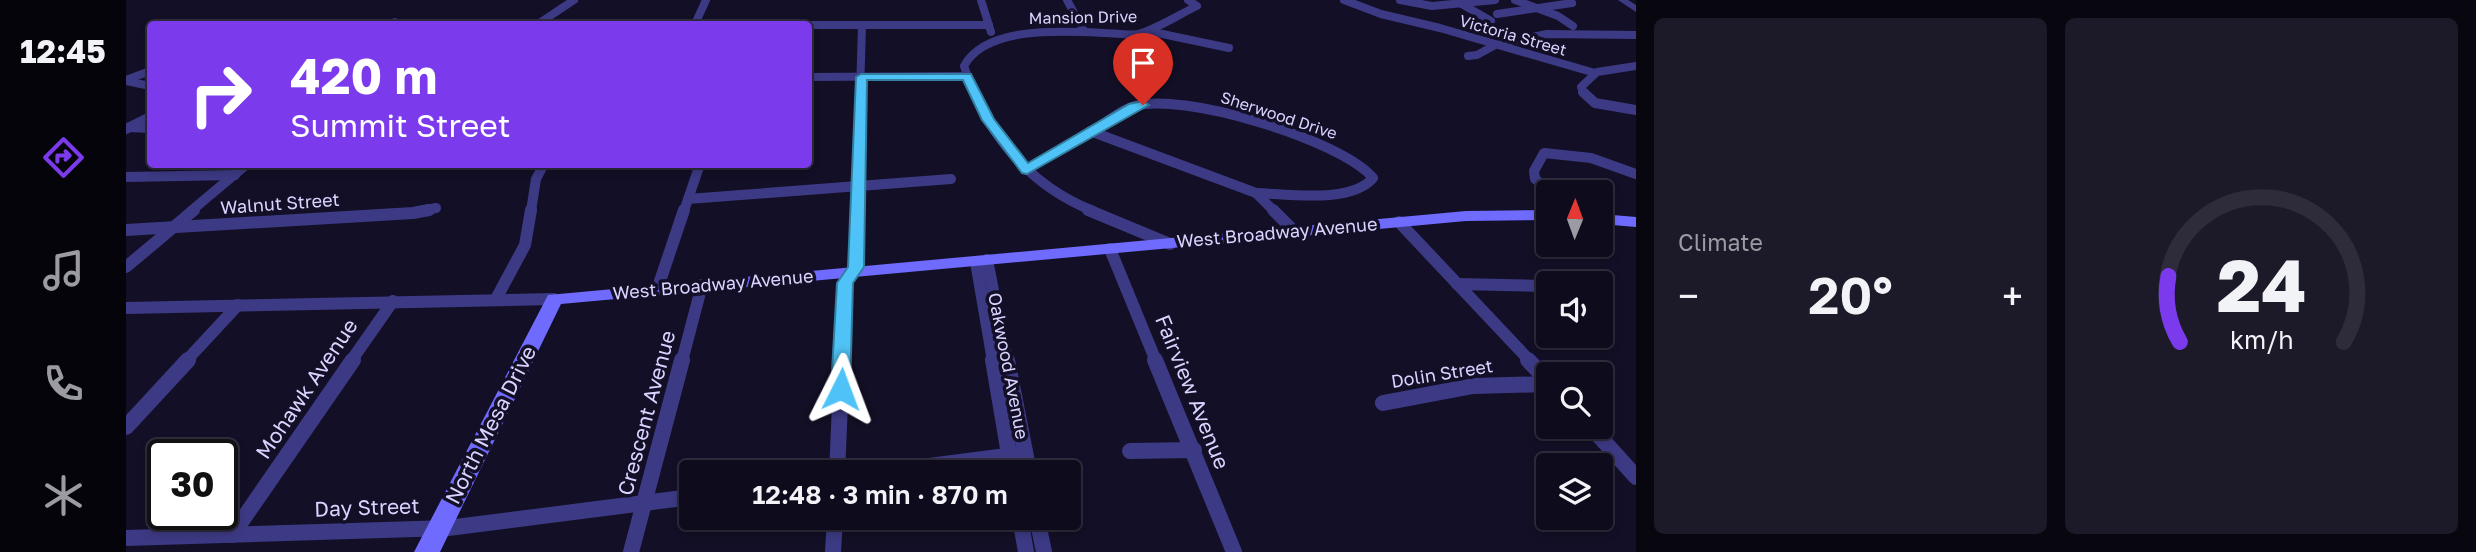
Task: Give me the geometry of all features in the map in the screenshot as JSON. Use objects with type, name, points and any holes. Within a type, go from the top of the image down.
[{"type":"main road","name":"West Broadway Avenue","points":[[554,299],[1466,216],[1536,215]]},
{"type":"main road","points":[[1614,219],[1636,222]]},
{"type":"main road","name":"North Mesa Drive","points":[[427,552],[554,299]]},
{"type":"street","points":[[542,21],[574,0]]},
{"type":"street","points":[[696,21],[706,0]]},
{"type":"street","points":[[981,0],[995,42]]},
{"type":"street","points":[[1067,0],[1084,31]]},
{"type":"street","name":"Mansion Drive","points":[[967,76],[964,66],[967,58],[995,42],[1035,32],[1129,34],[1148,31],[1197,6],[1188,0]]},
{"type":"street","name":"Victoria Street","points":[[1344,0],[1390,17],[1497,44],[1595,73]]},
{"type":"street","points":[[1400,0],[1426,5],[1495,0]]},
{"type":"street","points":[[1515,0],[1537,8],[1574,29],[1588,33],[1636,34]]},
{"type":"street","points":[[1622,0],[1636,9]]},
{"type":"street","points":[[1460,3],[1491,21]]},
{"type":"street","points":[[1497,14],[1572,3]]},
{"type":"street","points":[[812,25],[989,25]]},
{"type":"street","points":[[838,460],[845,283],[856,262],[862,25]]},
{"type":"street","points":[[1468,56],[1477,55],[1497,44],[1574,29]]},
{"type":"street","points":[[1148,31],[1229,48]]},
{"type":"street","points":[[1636,66],[1595,73],[1581,88],[1584,96],[1594,103],[1636,110]]},
{"type":"street","points":[[126,80],[147,72]]},
{"type":"street","points":[[812,77],[967,76],[988,120],[1027,170],[1046,188],[1170,244]]},
{"type":"street","points":[[126,80],[147,85]]},
{"type":"street","name":"Sherwood Drive","points":[[1027,170],[1090,131],[1133,106],[1191,105],[1335,149],[1365,167],[1373,178],[1365,188],[1349,193],[1256,193],[1090,131]]},
{"type":"street","points":[[127,128],[147,118]]},
{"type":"street","points":[[127,128],[147,128]]},
{"type":"street","points":[[1536,180],[1534,171],[1541,155],[1547,152],[1617,165],[1636,174]]},
{"type":"street","points":[[126,267],[242,168]]},
{"type":"street","points":[[496,299],[525,245],[536,179],[542,168]]},
{"type":"street","points":[[657,290],[699,168]]},
{"type":"street","points":[[126,177],[235,174]]},
{"type":"street","points":[[688,199],[951,179]]},
{"type":"street","name":"Sherwood Drive","points":[[1256,193],[1295,232]]},
{"type":"street","name":"Walnut Street","points":[[126,230],[413,213],[436,208]]},
{"type":"street","points":[[1399,222],[1536,369]]},
{"type":"street","name":"Fairview Avenue","points":[[1110,249],[1234,552]]},
{"type":"street","name":"Oakwood Avenue","points":[[981,261],[1017,454],[1021,460]]},
{"type":"street","points":[[1457,284],[1536,286]]},
{"type":"street","name":"Crescent Avenue","points":[[631,552],[702,285]]},
{"type":"street","name":"West Broadway Avenue","points":[[126,308],[554,299]]},
{"type":"street","name":"Mohawk Avenue","points":[[232,535],[393,301]]},
{"type":"street","points":[[126,427],[238,305]]},
{"type":"street","name":"Dolin Street","points":[[1382,403],[1472,386],[1536,384]]},
{"type":"street","points":[[1602,439],[1636,477]]},
{"type":"street","points":[[1130,451],[1194,450]]},
{"type":"street","points":[[972,460],[1017,454]]},
{"type":"street","name":"Oakwood Avenue","points":[[1015,460],[1017,454]]},
{"type":"street","name":"Day Street","points":[[126,538],[439,528],[679,499]]},
{"type":"street","points":[[833,552],[834,530]]},
{"type":"street","points":[[1022,530],[1027,552]]},
{"type":"street","points":[[1039,530],[1044,552]]},
{"type":"route","points":[[841,389],[845,283],[856,267],[861,77],[967,76],[988,120],[1027,170],[1133,106],[1143,105]]}]
